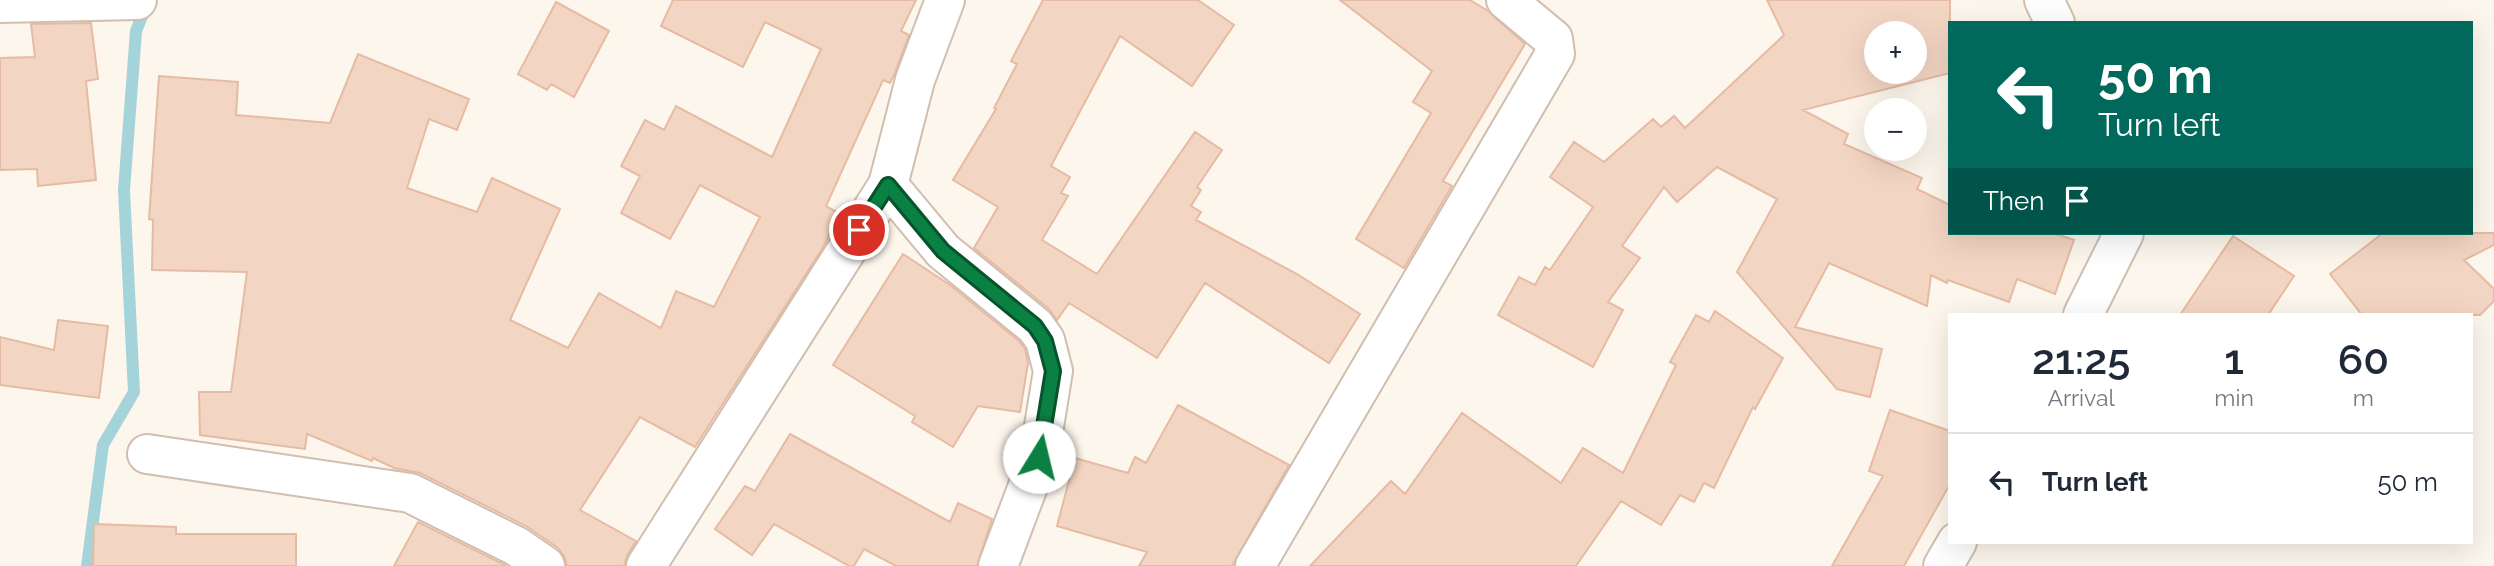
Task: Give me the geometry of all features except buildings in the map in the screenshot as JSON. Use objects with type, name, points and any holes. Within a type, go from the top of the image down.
[{"type":"street","points":[[0,3],[136,0]]},
{"type":"street","points":[[646,566],[888,185],[915,80],[945,0]]},
{"type":"street","points":[[1255,566],[1555,54],[1553,39],[1506,0]]},
{"type":"street","points":[[2044,0],[2054,21]]},
{"type":"street","points":[[888,185],[943,251],[1035,326],[1045,341],[1053,371],[1039,457],[998,566]]},
{"type":"street","points":[[2084,313],[2123,235]]},
{"type":"street","points":[[146,454],[410,493],[516,546],[545,566]]},
{"type":"street","points":[[1943,566],[1956,544]]},
{"type":"waterway","points":[[87,566],[103,445],[134,392],[124,190],[136,31],[147,4]]},
{"type":"route","points":[[859,230],[888,185],[943,251],[1035,326],[1045,341],[1053,371],[1039,457]]}]
